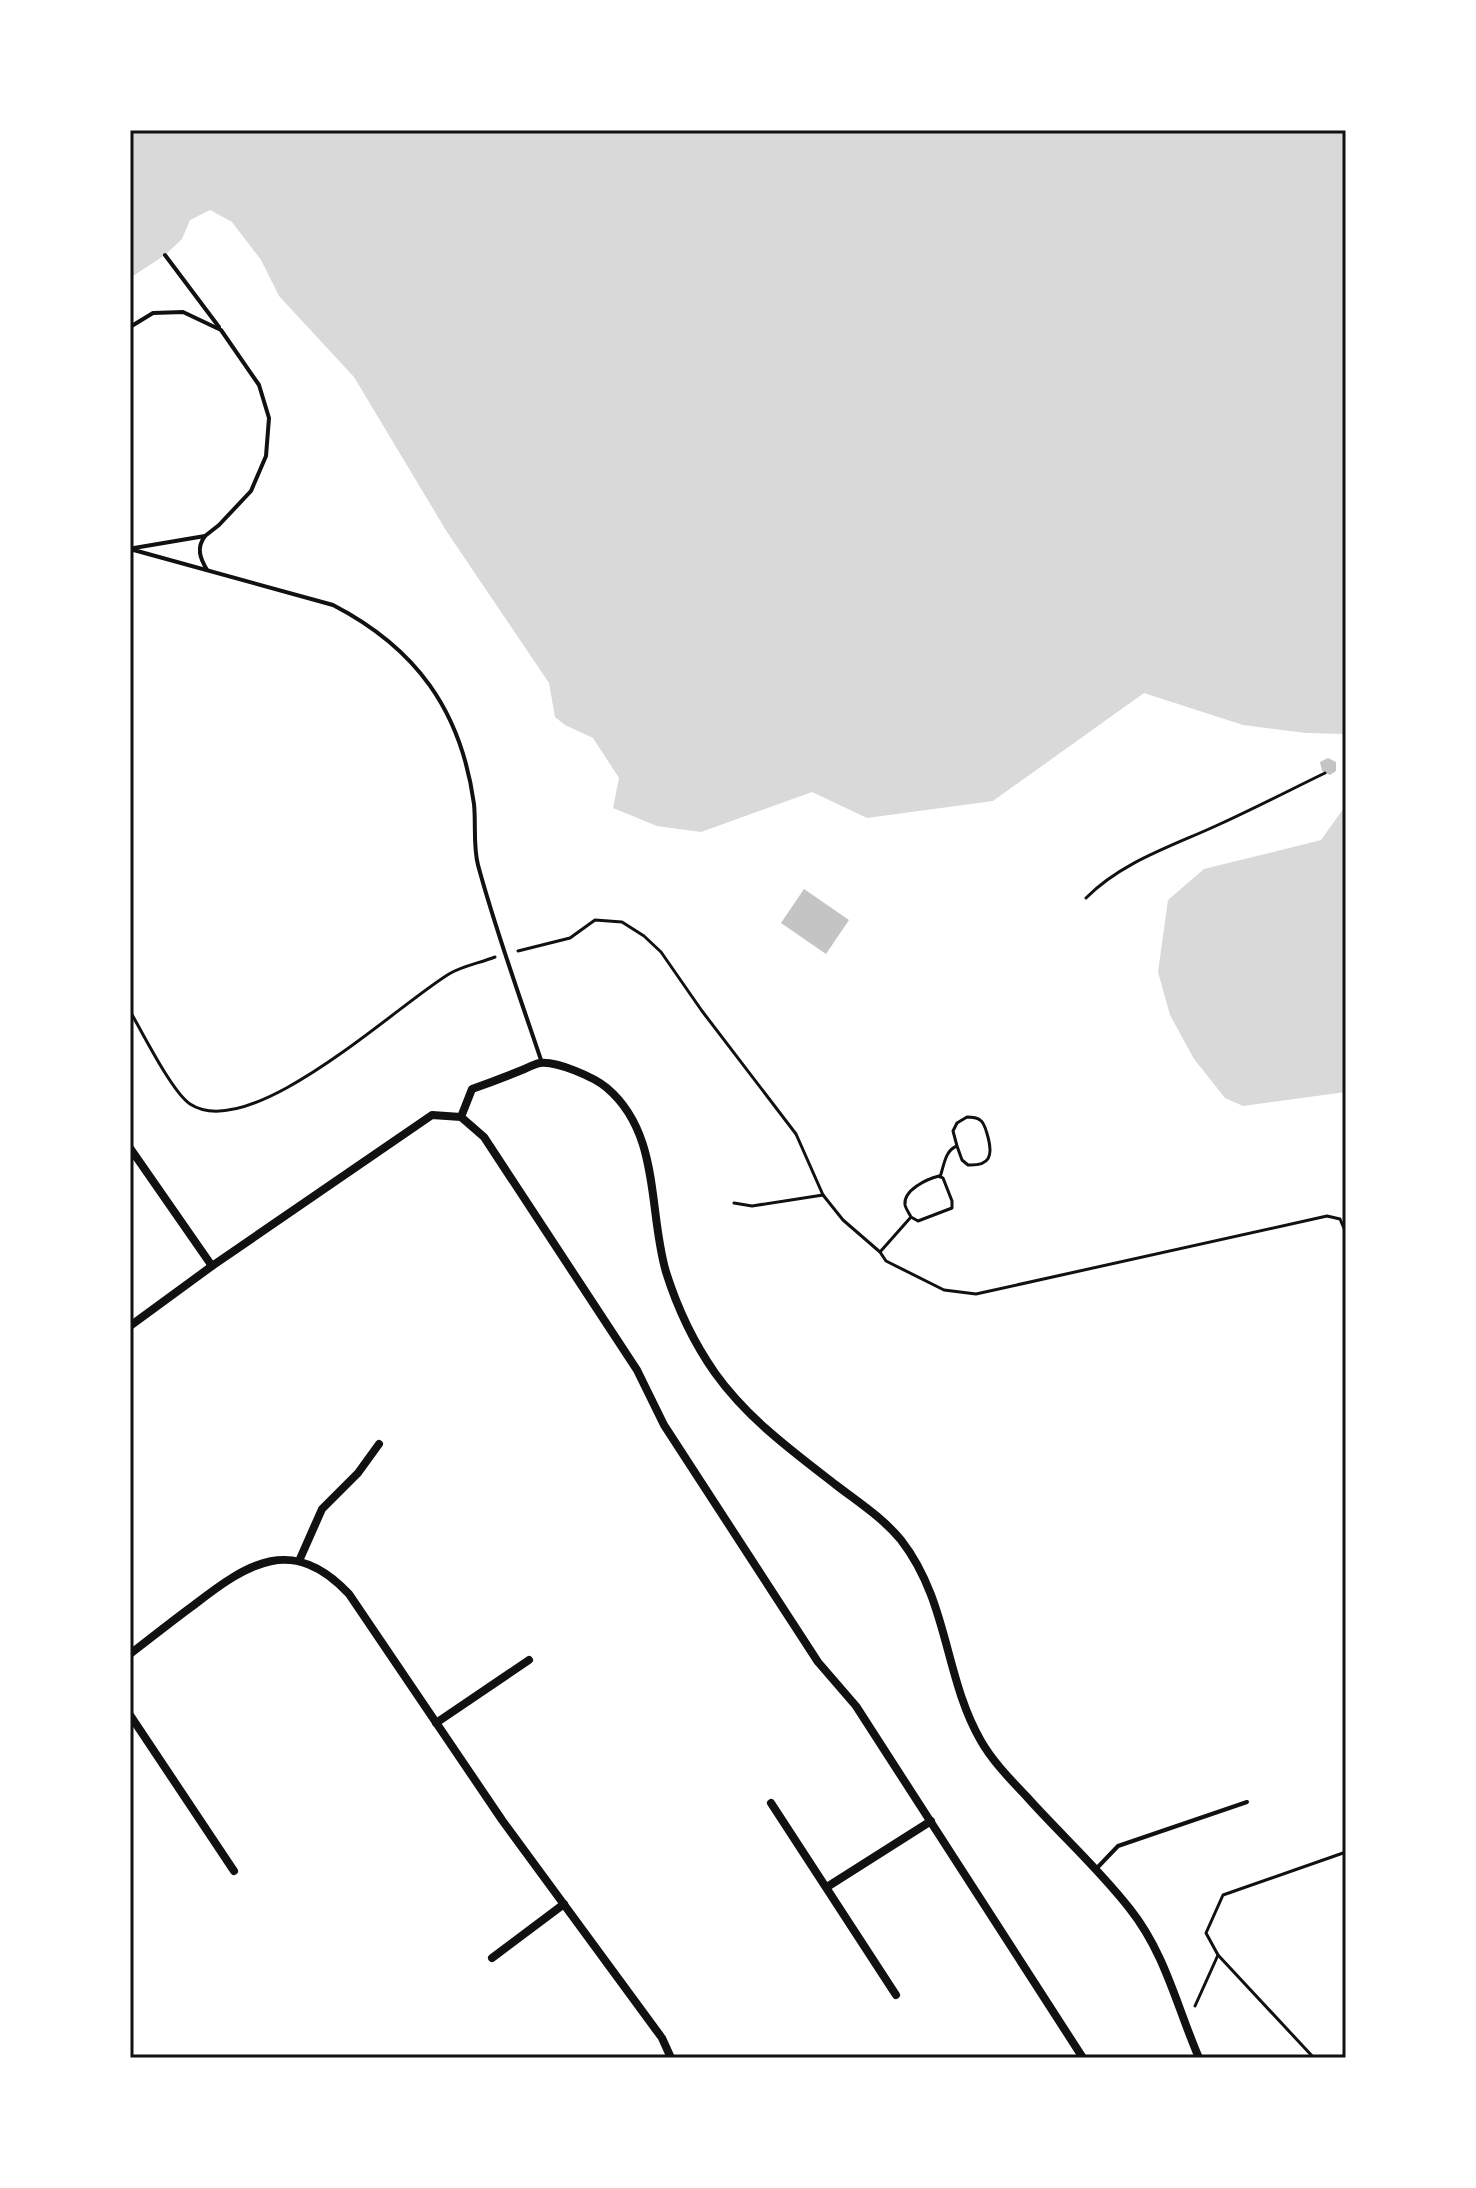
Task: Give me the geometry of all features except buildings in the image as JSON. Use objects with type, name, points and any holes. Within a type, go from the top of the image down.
[{"type":"street","points":[[461,1117],[472,1089],[542,1063],[582,1072],[606,1087],[632,1116],[649,1171],[666,1271],[678,1304],[715,1372],[769,1432],[873,1513],[898,1537],[919,1566],[934,1601],[967,1712],[981,1741],[1000,1768],[1095,1869],[1145,1930],[1162,1960],[1199,2058]]},
{"type":"street","points":[[130,1326],[432,1115],[461,1117],[484,1137],[637,1370],[664,1425],[818,1662],[856,1706],[1083,2058]]},
{"type":"street","points":[[130,1148],[212,1266]]},
{"type":"street","points":[[299,1561],[322,1509],[358,1473],[379,1444]]},
{"type":"street","points":[[130,1654],[240,1572],[261,1563],[279,1559],[299,1561],[335,1578],[349,1594],[502,1820],[662,2038],[671,2058]]},
{"type":"street","points":[[436,1723],[529,1660]]},
{"type":"street","points":[[130,1715],[234,1871]]},
{"type":"street","points":[[771,1803],[896,1995]]},
{"type":"street","points":[[827,1887],[931,1821]]},
{"type":"street","points":[[492,1958],[564,1904]]},
{"type":"lane","points":[[165,255],[259,385],[269,418],[266,456],[251,491],[200,543],[199,552],[207,570]]},
{"type":"lane","points":[[130,327],[153,313],[183,312],[221,330]]},
{"type":"lane","points":[[130,549],[205,536]]},
{"type":"lane","points":[[130,549],[333,605],[391,641],[416,666],[453,725],[466,759],[474,806],[477,861],[542,1063]]},
{"type":"lane","points":[[1095,1869],[1118,1846],[1247,1802]]},
{"type":"path","points":[[1086,898],[1111,876],[1136,861],[1325,773]]},
{"type":"path","points":[[130,1011],[173,1085],[190,1104],[223,1112],[255,1103],[294,1084],[451,973],[506,954],[570,938],[595,920],[622,922],[661,952],[796,1134],[823,1195],[843,1220],[886,1261],[944,1290],[976,1294],[1327,1216],[1340,1219],[1346,1233]]},
{"type":"path","points":[[967,1117],[984,1123],[992,1151],[989,1158],[980,1164],[968,1165],[962,1160],[957,1146],[953,1131],[957,1123],[967,1117]]},
{"type":"path","points":[[940,1177],[950,1150],[957,1146]]},
{"type":"path","points":[[933,1177],[943,1178],[952,1208],[918,1221],[911,1217],[905,1200],[916,1185],[933,1177]]},
{"type":"path","points":[[734,1203],[752,1206],[823,1195]]},
{"type":"path","points":[[880,1252],[911,1217]]},
{"type":"path","points":[[1314,2058],[1218,1955],[1206,1933],[1223,1895],[1346,1852]]},
{"type":"path","points":[[1195,2006],[1218,1955]]},
{"type":"shaded area","points":[[130,130],[1346,130],[1346,734],[1306,733],[1243,725],[1144,693],[993,801],[867,818],[812,792],[701,832],[657,826],[613,808],[619,778],[593,738],[555,717],[549,683],[447,532],[354,377],[279,296],[261,260],[232,222],[210,210],[190,220],[182,239],[165,255],[130,278]]},
{"type":"shaded area","points":[[1346,805],[1346,1092],[1243,1106],[1225,1098],[1194,1059],[1170,1015],[1158,972],[1168,900],[1204,869],[1321,840]]}]
